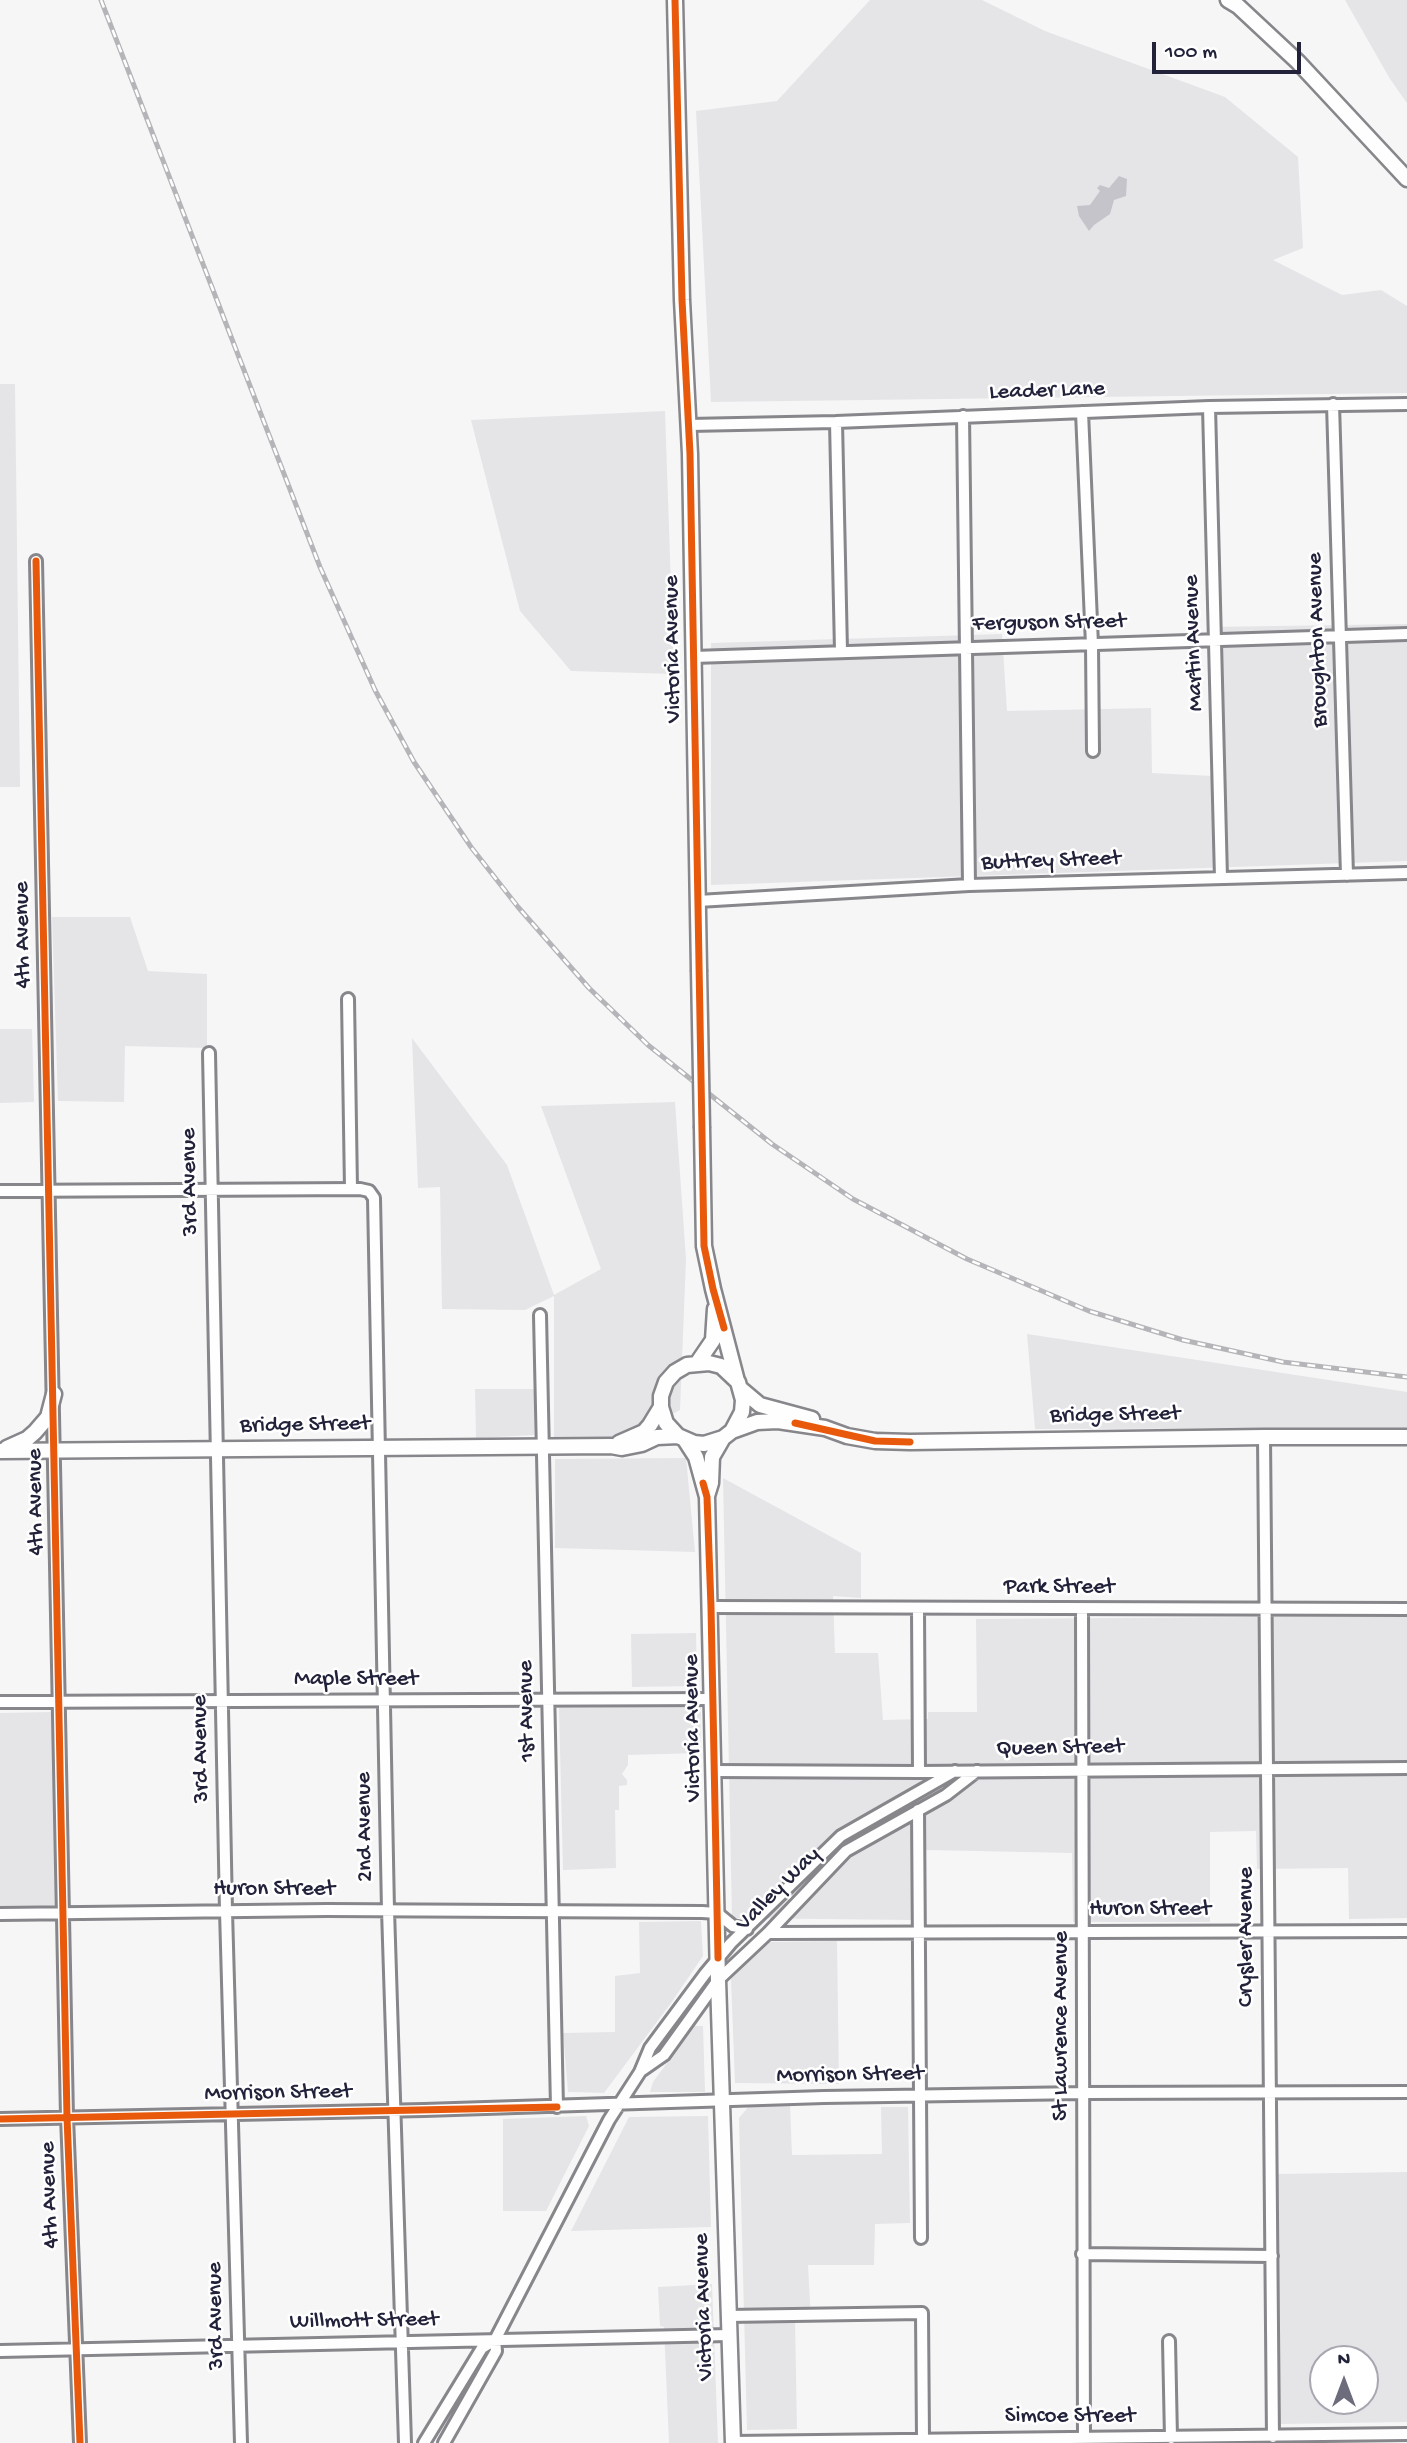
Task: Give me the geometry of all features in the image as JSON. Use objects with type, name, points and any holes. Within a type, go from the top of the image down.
[{"type":"main road","name":"Victoria Avenue","points":[[675,0],[682,300],[689,425],[704,1246],[739,1386]]},
{"type":"main road","points":[[1228,0],[1238,6],[1297,62],[1407,179]]},
{"type":"main road","name":"Victoria Avenue","points":[[698,1362],[713,1340],[715,1297]]},
{"type":"main road","points":[[698,1362],[721,1366],[739,1386],[742,1412],[727,1435],[704,1444],[681,1438],[666,1423],[661,1396],[666,1382],[687,1364],[698,1362]]},
{"type":"main road","name":"Bridge Street","points":[[739,1386],[760,1405],[805,1416],[825,1428]]},
{"type":"main road","points":[[0,1451],[35,1432],[48,1417],[54,1394]]},
{"type":"main road","name":"Bridge Street","points":[[611,1446],[644,1432],[661,1406]]},
{"type":"main road","name":"Bridge Street","points":[[727,1435],[740,1427],[767,1421],[825,1428],[861,1438],[910,1442],[1407,1437]]},
{"type":"main road","name":"Victoria Avenue","points":[[707,1497],[711,1483],[712,1457],[727,1435]]},
{"type":"main road","name":"Bridge Street","points":[[0,1451],[631,1448],[657,1437],[681,1438]]},
{"type":"main road","name":"Victoria Avenue","points":[[681,1438],[696,1457],[707,1497],[718,1980],[733,2443]]},
{"type":"street","name":"Broughton Avenue","points":[[1333,404],[1347,875]]},
{"type":"street","name":"Leader Lane","points":[[689,425],[1209,407],[1407,404]]},
{"type":"street","name":"Martin Avenue","points":[[1209,407],[1221,877]]},
{"type":"street","points":[[1082,412],[1092,645],[1093,751]]},
{"type":"street","points":[[963,416],[969,885]]},
{"type":"street","points":[[836,422],[841,651]]},
{"type":"street","name":"4th Avenue","points":[[36,561],[67,2117],[79,2443]]},
{"type":"street","name":"Ferguson Street","points":[[693,657],[1407,634]]},
{"type":"street","name":"Buttrey Street","points":[[698,901],[969,885],[1407,873]]},
{"type":"street","points":[[0,1191],[351,1189],[348,999]]},
{"type":"street","name":"3rd Avenue","points":[[209,1053],[226,1910],[241,2443]]},
{"type":"street","name":"2nd Avenue","points":[[351,1189],[369,1191],[374,1198],[376,1210],[388,1910],[405,2443]]},
{"type":"street","name":"1st Avenue","points":[[540,1315],[557,2107]]},
{"type":"street","name":"Crysler Avenue","points":[[1264,1437],[1273,2437]]},
{"type":"street","name":"Park Street","points":[[711,1607],[1407,1609]]},
{"type":"street","points":[[918,1608],[919,1772]]},
{"type":"street","name":"St Lawrence Avenue","points":[[1082,1609],[1084,2441]]},
{"type":"street","name":"Maple Street","points":[[0,1702],[713,1699]]},
{"type":"street","name":"Queen Street","points":[[714,1770],[919,1772],[1407,1768]]},
{"type":"street","name":"Valley Way","points":[[424,2443],[482,2348],[495,2340],[618,2104],[640,2072],[650,2048],[719,1958],[841,1836],[955,1771]]},
{"type":"street","name":"Valley Way","points":[[640,2072],[664,2055],[718,1980],[768,1933],[846,1851],[946,1795],[977,1771]]},
{"type":"street","points":[[919,1810],[921,2238]]},
{"type":"street","name":"Huron Street","points":[[0,1914],[226,1910],[717,1913]]},
{"type":"street","points":[[717,1913],[733,1926],[747,1929]]},
{"type":"street","name":"Huron Street","points":[[768,1933],[1407,1931]]},
{"type":"street","name":"Morrison Street","points":[[0,2119],[921,2096],[1407,2092]]},
{"type":"street","points":[[1082,2254],[1272,2256]]},
{"type":"street","points":[[729,2316],[922,2313],[923,2439]]},
{"type":"street","name":"Willmott Street","points":[[0,2351],[729,2334]]},
{"type":"street","name":"Valley Way","points":[[444,2443],[496,2351],[495,2340]]},
{"type":"street","points":[[1169,2342],[1171,2438]]},
{"type":"street","name":"Simcoe Street","points":[[733,2443],[923,2439],[1332,2439],[1407,2434]]},
{"type":"shaded area","points":[[870,0],[982,0],[1045,31],[1225,97],[1298,157],[1303,248],[1273,260],[1342,295],[1381,290],[1407,306],[1407,393],[711,402],[696,111],[777,101]]},
{"type":"shaded area","points":[[1345,0],[1407,0],[1407,103],[1390,79]]},
{"type":"shaded area","points":[[1119,176],[1127,179],[1126,196],[1114,200],[1110,214],[1089,231],[1079,216],[1077,206],[1090,205],[1100,191],[1097,188],[1100,185],[1109,188]]},
{"type":"shaded area","points":[[0,384],[15,384],[20,787],[0,787]]},
{"type":"shaded area","points":[[665,411],[674,674],[571,671],[520,611],[471,420]]},
{"type":"shaded area","points":[[1407,624],[1407,861],[711,885],[711,643],[1002,634],[1007,711],[1151,708],[1152,773],[1213,776],[1210,627]]},
{"type":"shaded area","points":[[52,917],[130,917],[148,971],[207,974],[207,1048],[125,1046],[124,1102],[58,1101]]},
{"type":"shaded area","points":[[0,1029],[32,1029],[34,1102],[0,1103]]},
{"type":"shaded area","points":[[412,1038],[507,1165],[554,1295],[601,1269],[541,1106],[675,1102],[686,1259],[680,1410],[629,1437],[554,1437],[554,1296],[525,1310],[442,1309],[440,1187],[418,1188]]},
{"type":"shaded area","points":[[1027,1334],[1407,1392],[1407,1428],[1035,1429]]},
{"type":"shaded area","points":[[475,1389],[534,1389],[534,1435],[476,1438]]},
{"type":"shaded area","points":[[686,1458],[695,1552],[555,1548],[555,1459]]},
{"type":"shaded area","points":[[723,1478],[861,1553],[861,1598],[833,1596],[835,1653],[878,1653],[883,1720],[928,1719],[928,1712],[977,1712],[976,1619],[1407,1616],[1407,1918],[1349,1919],[1348,1868],[1257,1869],[1256,1831],[1210,1832],[1210,1922],[1073,1922],[1072,1853],[926,1850],[911,1851],[912,1920],[732,1918]]},
{"type":"shaded area","points":[[696,1633],[697,1686],[632,1687],[631,1634]]},
{"type":"shaded area","points":[[701,1706],[700,1753],[628,1755],[628,1765],[622,1774],[627,1785],[619,1786],[619,1810],[615,1810],[616,1868],[563,1870],[559,1708]]},
{"type":"shaded area","points":[[53,1712],[57,1909],[0,1910],[0,1713]]},
{"type":"shaded area","points":[[701,1921],[703,1956],[604,2093],[568,2092],[563,2033],[615,2032],[615,1976],[640,1973],[639,1922]]},
{"type":"shaded area","points":[[837,1941],[839,2084],[735,2083],[731,1979],[768,1942]]},
{"type":"shaded area","points":[[694,2026],[703,2026],[705,2092],[650,2092],[653,2082]]},
{"type":"shaded area","points":[[790,2104],[792,2155],[882,2154],[881,2107],[908,2107],[910,2223],[875,2224],[874,2265],[808,2265],[811,2319],[795,2320],[797,2429],[747,2430],[739,2118],[750,2105]]},
{"type":"shaded area","points":[[586,2116],[589,2126],[546,2211],[503,2211],[503,2119]]},
{"type":"shaded area","points":[[708,2116],[711,2227],[571,2231],[629,2117]]},
{"type":"shaded area","points":[[1407,2172],[1407,2422],[1280,2424],[1277,2174]]},
{"type":"shaded area","points":[[712,2284],[718,2443],[669,2443],[664,2327],[660,2326],[658,2287]]},
{"type":"railway","points":[[101,0],[320,567],[375,690],[414,762],[471,847],[518,907],[589,988],[648,1045],[772,1144],[853,1199],[967,1259],[1089,1311],[1183,1340],[1283,1362],[1407,1377]]},
{"type":"cycle path","points":[[675,0],[682,300],[690,454],[704,1246],[724,1328]]},
{"type":"cycle path","points":[[36,561],[67,2117],[80,2443]]},
{"type":"cycle path","points":[[795,1423],[875,1441],[910,1442]]},
{"type":"cycle path","points":[[703,1483],[707,1497],[711,1607],[718,1958]]},
{"type":"cycle path","points":[[0,2119],[557,2107]]}]
